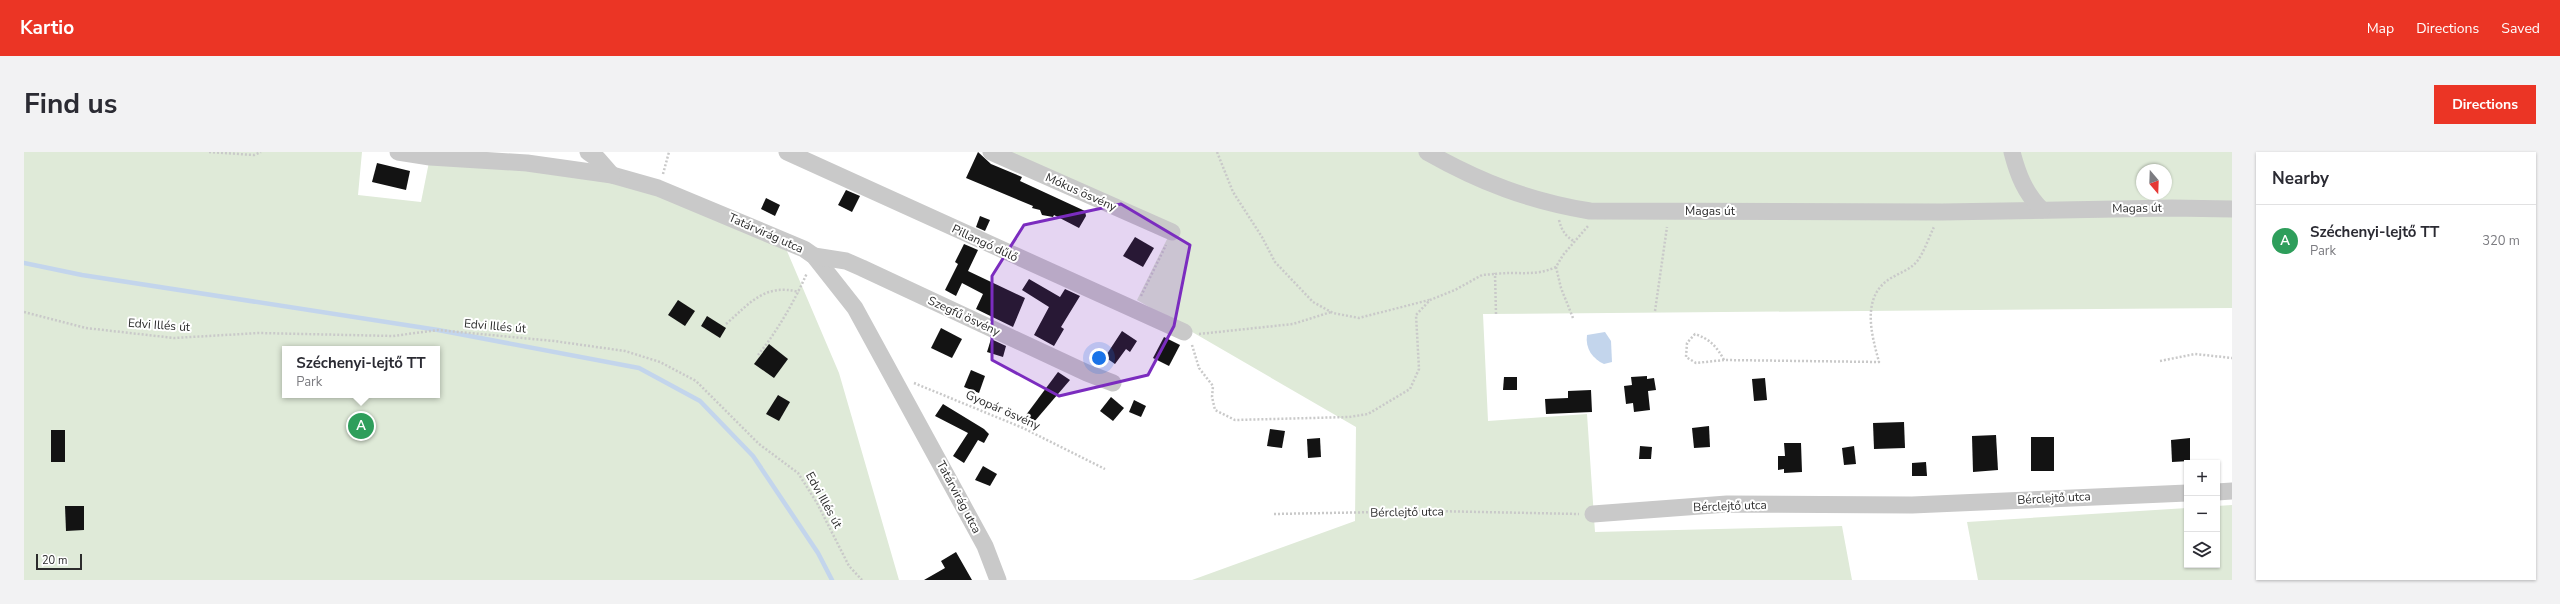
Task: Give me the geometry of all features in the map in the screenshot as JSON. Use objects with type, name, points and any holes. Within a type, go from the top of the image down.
[{"type":"street","name":"Tatárvirág utca","points":[[398,152],[430,157],[527,163],[612,175],[658,188],[781,238],[814,256],[855,308],[985,546],[998,580]]},
{"type":"street","points":[[588,152],[598,159],[612,175]]},
{"type":"street","name":"Pillangó dűlő","points":[[787,152],[1190,333]]},
{"type":"street","name":"Mókus ösvény","points":[[990,152],[1172,232]]},
{"type":"street","name":"Magas út","points":[[1427,152],[1466,174],[1556,206],[1602,211],[1942,212],[2232,209]]},
{"type":"street","points":[[2012,152],[2023,185],[2030,198],[2042,210]]},
{"type":"street","points":[[2005,211],[2017,198],[2023,185]]},
{"type":"street","name":"Szegfű ösvény","points":[[814,256],[841,260],[862,268],[1087,373],[1113,383]]},
{"type":"street","points":[[2220,492],[2232,491]]},
{"type":"street","name":"Bérclejtő utca","points":[[1593,514],[1727,504],[1912,505],[2184,493]]},
{"type":"path","points":[[209,152],[254,155],[261,152]]},
{"type":"path","points":[[658,188],[669,152]]},
{"type":"path","points":[[1217,152],[1233,192],[1262,237],[1275,262],[1313,302],[1331,312],[1359,318],[1430,300],[1455,290],[1482,276],[1495,274],[1522,275],[1545,272],[1556,267],[1602,211]]},
{"type":"path","points":[[1556,206],[1561,229],[1567,237],[1575,242]]},
{"type":"path","points":[[1655,311],[1670,211]]},
{"type":"path","points":[[1724,360],[1716,346],[1706,338],[1695,334],[1687,343],[1686,357],[1696,363],[1724,360],[1879,362],[1870,324],[1874,298],[1887,280],[1906,271],[1918,260],[1942,212]]},
{"type":"path","points":[[1139,301],[1172,232]]},
{"type":"path","points":[[758,355],[771,338],[799,292],[814,256]]},
{"type":"path","points":[[1556,267],[1561,288],[1573,318]]},
{"type":"path","points":[[1495,274],[1496,314]]},
{"type":"path","points":[[726,324],[768,290],[785,289],[799,292]]},
{"type":"path","points":[[1331,312],[1293,324],[1190,333],[1191,343],[1199,368],[1213,386],[1212,397],[1215,410],[1235,420],[1349,417],[1368,414],[1410,389],[1419,369],[1416,315],[1430,300]]},
{"type":"path","name":"Edvi Illés út","points":[[24,312],[86,328],[174,338],[259,333],[393,336],[438,330],[554,340],[625,351],[660,362],[696,381],[759,444],[798,473],[817,503],[849,566],[862,580]]},
{"type":"path","points":[[2160,361],[2196,354],[2232,358]]},
{"type":"path","name":"Gyopár ösvény","points":[[892,374],[1023,428],[1105,469]]},
{"type":"path","name":"Bérclejtő utca","points":[[1274,514],[1433,511],[1593,514]]},
{"type":"highlighted area","points":[[1121,204],[1190,245],[1174,326],[1148,375],[1059,396],[992,360],[992,276],[1024,225]]},
{"type":"green space","points":[[24,152],[362,152],[358,195],[421,202],[430,157],[612,175],[781,237],[839,373],[899,580],[24,580]]},
{"type":"green space","points":[[997,152],[2232,152],[2232,308],[1483,314],[1488,421],[1587,414],[1595,532],[1842,526],[1852,580],[1192,580],[1355,521],[1356,427],[1137,300],[1172,229]]},
{"type":"green space","points":[[2232,505],[2232,580],[1978,580],[1967,522],[2184,508],[2184,568],[2220,568],[2220,506]]},
{"type":"water","points":[[1605,332],[1611,341],[1612,362],[1604,364],[1596,359],[1591,353],[1587,345],[1587,335]]},
{"type":"building","points":[[978,152],[991,164],[1022,177],[1020,181],[1085,211],[1086,216],[1079,228],[1054,215],[1053,217],[1042,215],[1040,210],[1032,208],[1033,206],[966,178]]},
{"type":"building","points":[[377,163],[410,171],[406,190],[372,182]]},
{"type":"building","points":[[846,190],[860,196],[852,212],[838,205]]},
{"type":"building","points":[[766,198],[780,205],[775,216],[761,209]]},
{"type":"building","points":[[980,216],[990,220],[985,231],[976,227]]},
{"type":"building","points":[[1135,237],[1154,248],[1143,267],[1123,256]]},
{"type":"building","points":[[964,244],[978,250],[968,271],[1025,298],[1013,327],[976,309],[983,294],[962,283],[956,296],[945,290],[958,264],[955,262]]},
{"type":"building","points":[[1029,279],[1060,297],[1065,289],[1080,296],[1061,327],[1064,329],[1054,346],[1034,335],[1049,307],[1022,290]]},
{"type":"building","points":[[678,300],[695,311],[685,326],[668,315]]},
{"type":"building","points":[[707,316],[726,328],[720,338],[701,326]]},
{"type":"building","points":[[941,328],[962,339],[952,358],[931,348]]},
{"type":"building","points":[[1122,331],[1137,341],[1130,352],[1126,349],[1115,364],[1105,357]]},
{"type":"building","points":[[1164,337],[1180,345],[1169,366],[1153,358]]},
{"type":"building","points":[[991,339],[1006,346],[1003,357],[987,352]]},
{"type":"building","points":[[769,344],[788,359],[774,378],[754,364]]},
{"type":"building","points":[[971,370],[985,376],[979,393],[964,387]]},
{"type":"building","points":[[1058,372],[1070,380],[1034,422],[1026,415]]},
{"type":"building","points":[[1647,376],[1647,379],[1654,378],[1656,390],[1648,391],[1650,410],[1634,412],[1633,403],[1626,404],[1624,386],[1632,385],[1631,377]]},
{"type":"building","points":[[1504,377],[1517,377],[1517,390],[1503,390]]},
{"type":"building","points":[[1765,378],[1767,400],[1754,401],[1752,379]]},
{"type":"building","points":[[1591,390],[1592,412],[1546,414],[1545,399],[1568,398],[1568,391]]},
{"type":"building","points":[[778,395],[790,402],[779,421],[766,414]]},
{"type":"building","points":[[1111,397],[1124,408],[1113,421],[1100,411]]},
{"type":"building","points":[[1134,400],[1146,406],[1141,417],[1129,412]]},
{"type":"building","points":[[943,404],[984,429],[989,434],[984,443],[978,440],[964,463],[953,456],[968,433],[935,416]]},
{"type":"building","points":[[1904,422],[1905,448],[1874,449],[1873,423]]},
{"type":"building","points":[[1709,426],[1710,447],[1694,448],[1692,428]]},
{"type":"building","points":[[1270,429],[1285,431],[1282,448],[1267,446]]},
{"type":"building","points":[[51,430],[65,430],[65,462],[51,462]]},
{"type":"building","points":[[1996,435],[1998,470],[1973,472],[1972,436]]},
{"type":"building","points":[[2031,437],[2054,437],[2054,471],[2031,471]]},
{"type":"building","points":[[1320,438],[1321,457],[1308,458],[1307,439]]},
{"type":"building","points":[[2190,438],[2190,460],[2172,462],[2171,440]]},
{"type":"building","points":[[1784,443],[1801,443],[1802,472],[1784,473],[1784,469],[1778,470],[1778,456],[1785,456]]},
{"type":"building","points":[[1640,446],[1652,447],[1651,459],[1639,459]]},
{"type":"building","points":[[1854,446],[1856,464],[1844,465],[1842,448]]},
{"type":"building","points":[[1926,462],[1927,476],[1912,476],[1912,463]]},
{"type":"building","points":[[983,466],[997,474],[990,486],[975,480]]},
{"type":"building","points":[[65,506],[84,506],[84,530],[66,531]]},
{"type":"building","points":[[956,552],[972,580],[924,580],[945,568],[941,561]]},
{"type":"waterway","points":[[24,263],[82,275],[438,330],[639,368],[700,401],[753,456],[818,553],[832,580]]},
{"type":"place","name":"Széchenyi-lejtő TT","points":[[361,426]]}]
